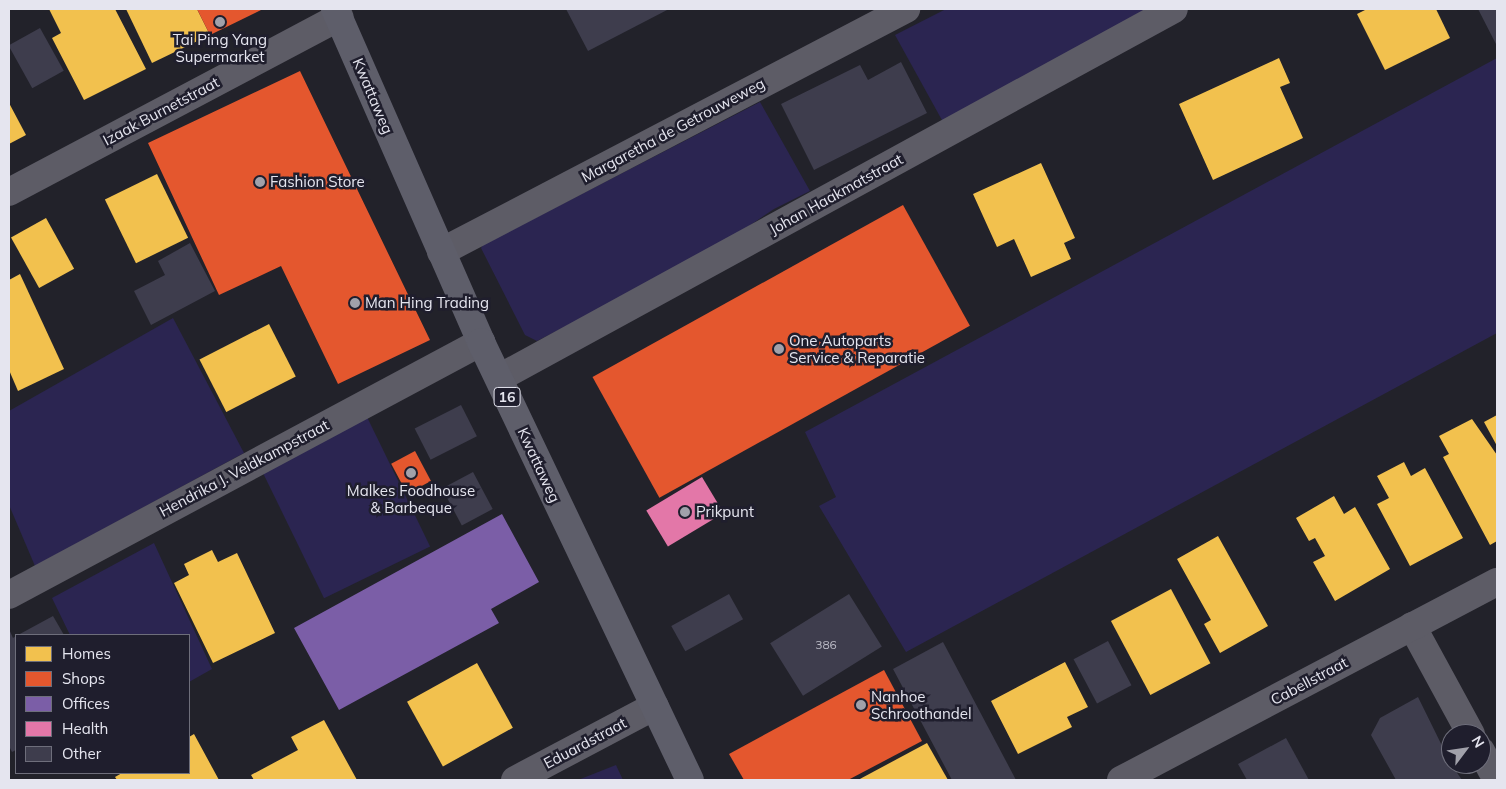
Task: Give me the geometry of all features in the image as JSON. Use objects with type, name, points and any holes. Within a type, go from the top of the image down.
[{"type":"main road","name":"Kwattaweg","points":[[337,13],[481,342],[690,780]]},
{"type":"street","name":"Margaretha de Getrouweweg","points":[[441,252],[906,9]]},
{"type":"street","name":"Johan Haakmatstraat","points":[[498,378],[1174,9]]},
{"type":"street","name":"Izaak Burnetstraat","points":[[9,192],[337,13]]},
{"type":"street","name":"Hendrika J. Veldkampstraat","points":[[9,595],[481,342]]},
{"type":"street","name":"Cabellstraat","points":[[1121,780],[1497,582]]},
{"type":"street","points":[[1412,626],[1466,724]]},
{"type":"street","name":"Eduardstraat","points":[[515,780],[655,706]]},
{"type":"shaded area","points":[[946,9],[1155,9],[943,122],[895,35]]},
{"type":"shaded area","points":[[1497,58],[1497,333],[906,652],[819,506],[836,497],[805,432]]},
{"type":"shaded area","points":[[760,102],[810,191],[774,209],[709,253],[537,341],[525,335],[481,248],[483,245]]},
{"type":"shaded area","points":[[173,318],[244,453],[35,566],[9,505],[9,411]]},
{"type":"shaded area","points":[[367,417],[430,546],[324,598],[261,469]]},
{"type":"shaded area","points":[[154,543],[212,669],[190,681],[190,634],[70,634],[52,598]]},
{"type":"shaded area","points":[[616,765],[623,780],[578,780]]},
{"type":"building: Homes","points":[[49,9],[115,9],[146,69],[84,100],[52,38],[61,33]]},
{"type":"building: Homes","points":[[126,9],[197,9],[210,35],[152,63]]},
{"type":"building: Homes","points":[[1367,9],[1436,9],[1450,38],[1385,70],[1357,14]]},
{"type":"building: Homes","points":[[1279,58],[1290,83],[1280,87],[1303,138],[1213,180],[1179,104]]},
{"type":"building: Homes","points":[[9,103],[26,135],[9,144]]},
{"type":"building: Homes","points":[[1041,163],[1075,238],[1064,243],[1071,259],[1031,277],[1014,239],[997,247],[973,194]]},
{"type":"building: Homes","points":[[157,174],[188,238],[136,263],[105,199]]},
{"type":"building: Homes","points":[[46,218],[74,269],[39,288],[11,237]]},
{"type":"building: Homes","points":[[20,274],[64,369],[18,391],[9,370],[9,280]]},
{"type":"building: Homes","points":[[269,324],[296,377],[226,412],[200,359]]},
{"type":"building: Homes","points":[[1497,415],[1497,446],[1484,422]]},
{"type":"building: Homes","points":[[1472,419],[1497,455],[1497,541],[1490,545],[1443,457],[1449,454],[1439,436]]},
{"type":"building: Homes","points":[[1404,462],[1411,476],[1425,468],[1463,538],[1410,566],[1377,504],[1389,498],[1377,476]]},
{"type":"building: Homes","points":[[1334,496],[1344,514],[1355,507],[1390,569],[1335,601],[1313,562],[1325,556],[1315,538],[1309,541],[1296,518]]},
{"type":"building: Homes","points":[[1218,536],[1268,626],[1220,653],[1204,624],[1211,620],[1177,559]]},
{"type":"building: Homes","points":[[212,550],[218,562],[237,553],[275,633],[213,663],[174,583],[189,575],[184,564]]},
{"type":"building: Homes","points":[[1171,589],[1210,663],[1150,695],[1111,621]]},
{"type":"building: Homes","points":[[1065,662],[1088,707],[1067,717],[1072,727],[1018,754],[991,701]]},
{"type":"building: Homes","points":[[477,663],[513,728],[443,767],[407,702]]},
{"type":"building: Homes","points":[[324,720],[357,780],[254,780],[251,775],[298,750],[291,737]]},
{"type":"building: Homes","points":[[194,734],[219,780],[117,780],[115,777],[120,774],[190,774],[190,736]]},
{"type":"building: Homes","points":[[927,743],[948,780],[858,780]]},
{"type":"building: Shops","name":"Tai Ping Yang Supermarket","points":[[197,9],[263,9],[210,35]]},
{"type":"building: Shops","name":"Fashion Store","points":[[300,71],[430,340],[338,384],[281,266],[219,295],[148,143]]},
{"type":"building: Shops","name":"One Autoparts Service & Reparatie","points":[[903,205],[970,326],[659,498],[593,377]]},
{"type":"building: Shops","name":"Malkes Foodhouse & Barbeque","points":[[415,451],[431,481],[407,494],[391,464]]},
{"type":"building: Shops","name":"Nanhoe Schroothandel","points":[[884,670],[922,741],[848,780],[744,780],[729,754]]},
{"type":"building: Offices","points":[[502,514],[539,582],[491,609],[499,623],[339,710],[294,628]]},
{"type":"building: Health","name":"Prikpunt","points":[[702,477],[724,513],[668,546],[646,510]]},
{"type":"building: Other","points":[[566,9],[669,9],[588,51]]},
{"type":"building: Other","points":[[1478,9],[1497,9],[1497,46]]},
{"type":"building: Other","points":[[40,28],[64,71],[32,88],[9,45]]},
{"type":"building: Other","points":[[901,62],[927,113],[814,170],[781,104],[860,65],[868,80]]},
{"type":"building: Other","points":[[190,243],[215,291],[151,325],[134,291],[165,275],[158,261]]},
{"type":"building: Other","points":[[461,405],[477,436],[431,460],[415,429]]},
{"type":"building: Other","points":[[473,472],[493,509],[462,526],[442,488]]},
{"type":"building: Other","points":[[729,594],[743,619],[685,651],[671,626]]},
{"type":"building: Other","points":[[849,594],[882,647],[803,696],[770,643]]},
{"type":"building: Other","points":[[53,616],[63,634],[20,634]]},
{"type":"building: Other","points":[[9,629],[13,638],[15,637],[15,750],[12,752],[9,746]]},
{"type":"building: Other","points":[[1108,641],[1131,685],[1097,703],[1074,659]]},
{"type":"building: Other","points":[[943,642],[1016,780],[952,780],[893,669]]},
{"type":"building: Other","points":[[1418,697],[1441,744],[1441,774],[1458,774],[1462,780],[1396,780],[1371,735],[1380,718]]},
{"type":"building: Other","points":[[1286,738],[1309,780],[1247,780],[1238,764]]},
{"type":"place","name":"Tai Ping Yang Supermarket","points":[[220,22]]},
{"type":"place","name":"Fashion Store","points":[[260,182]]},
{"type":"place","name":"Man Hing Trading","points":[[355,303]]},
{"type":"place","name":"One Autoparts Service & Reparatie","points":[[779,349]]},
{"type":"place","name":"Malkes Foodhouse & Barbeque","points":[[411,473]]},
{"type":"place","name":"Prikpunt","points":[[685,512]]},
{"type":"place","name":"Nanhoe Schroothandel","points":[[861,705]]}]
